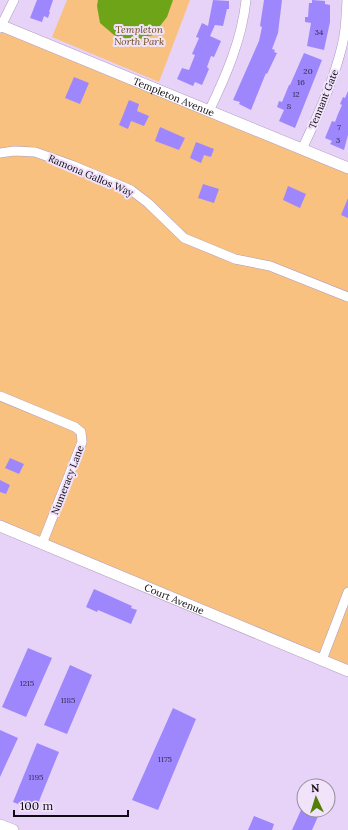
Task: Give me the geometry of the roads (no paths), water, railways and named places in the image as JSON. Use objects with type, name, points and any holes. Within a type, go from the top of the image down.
[{"type":"street","points":[[0,26],[14,0]]},
{"type":"street","points":[[209,111],[238,44],[242,30],[246,0]]},
{"type":"street","name":"Tennant Gate","points":[[302,149],[330,84],[339,58],[344,33],[347,0]]},
{"type":"street","name":"Templeton Avenue","points":[[0,26],[348,168]]},
{"type":"street","name":"Ramona Gallos Way","points":[[0,153],[14,151],[35,152],[74,166],[132,190],[184,238],[235,259],[270,266],[348,297]]},
{"type":"street","name":"Numeracy Lane","points":[[0,396],[75,427],[81,432],[82,442],[42,544]]},
{"type":"street","name":"Court Avenue","points":[[0,526],[348,671]]},
{"type":"street","points":[[322,660],[348,592]]},
{"type":"street","points":[[0,825],[13,830]]},
{"type":"park label","name":"Templeton North Park","points":[[139,34]]}]
